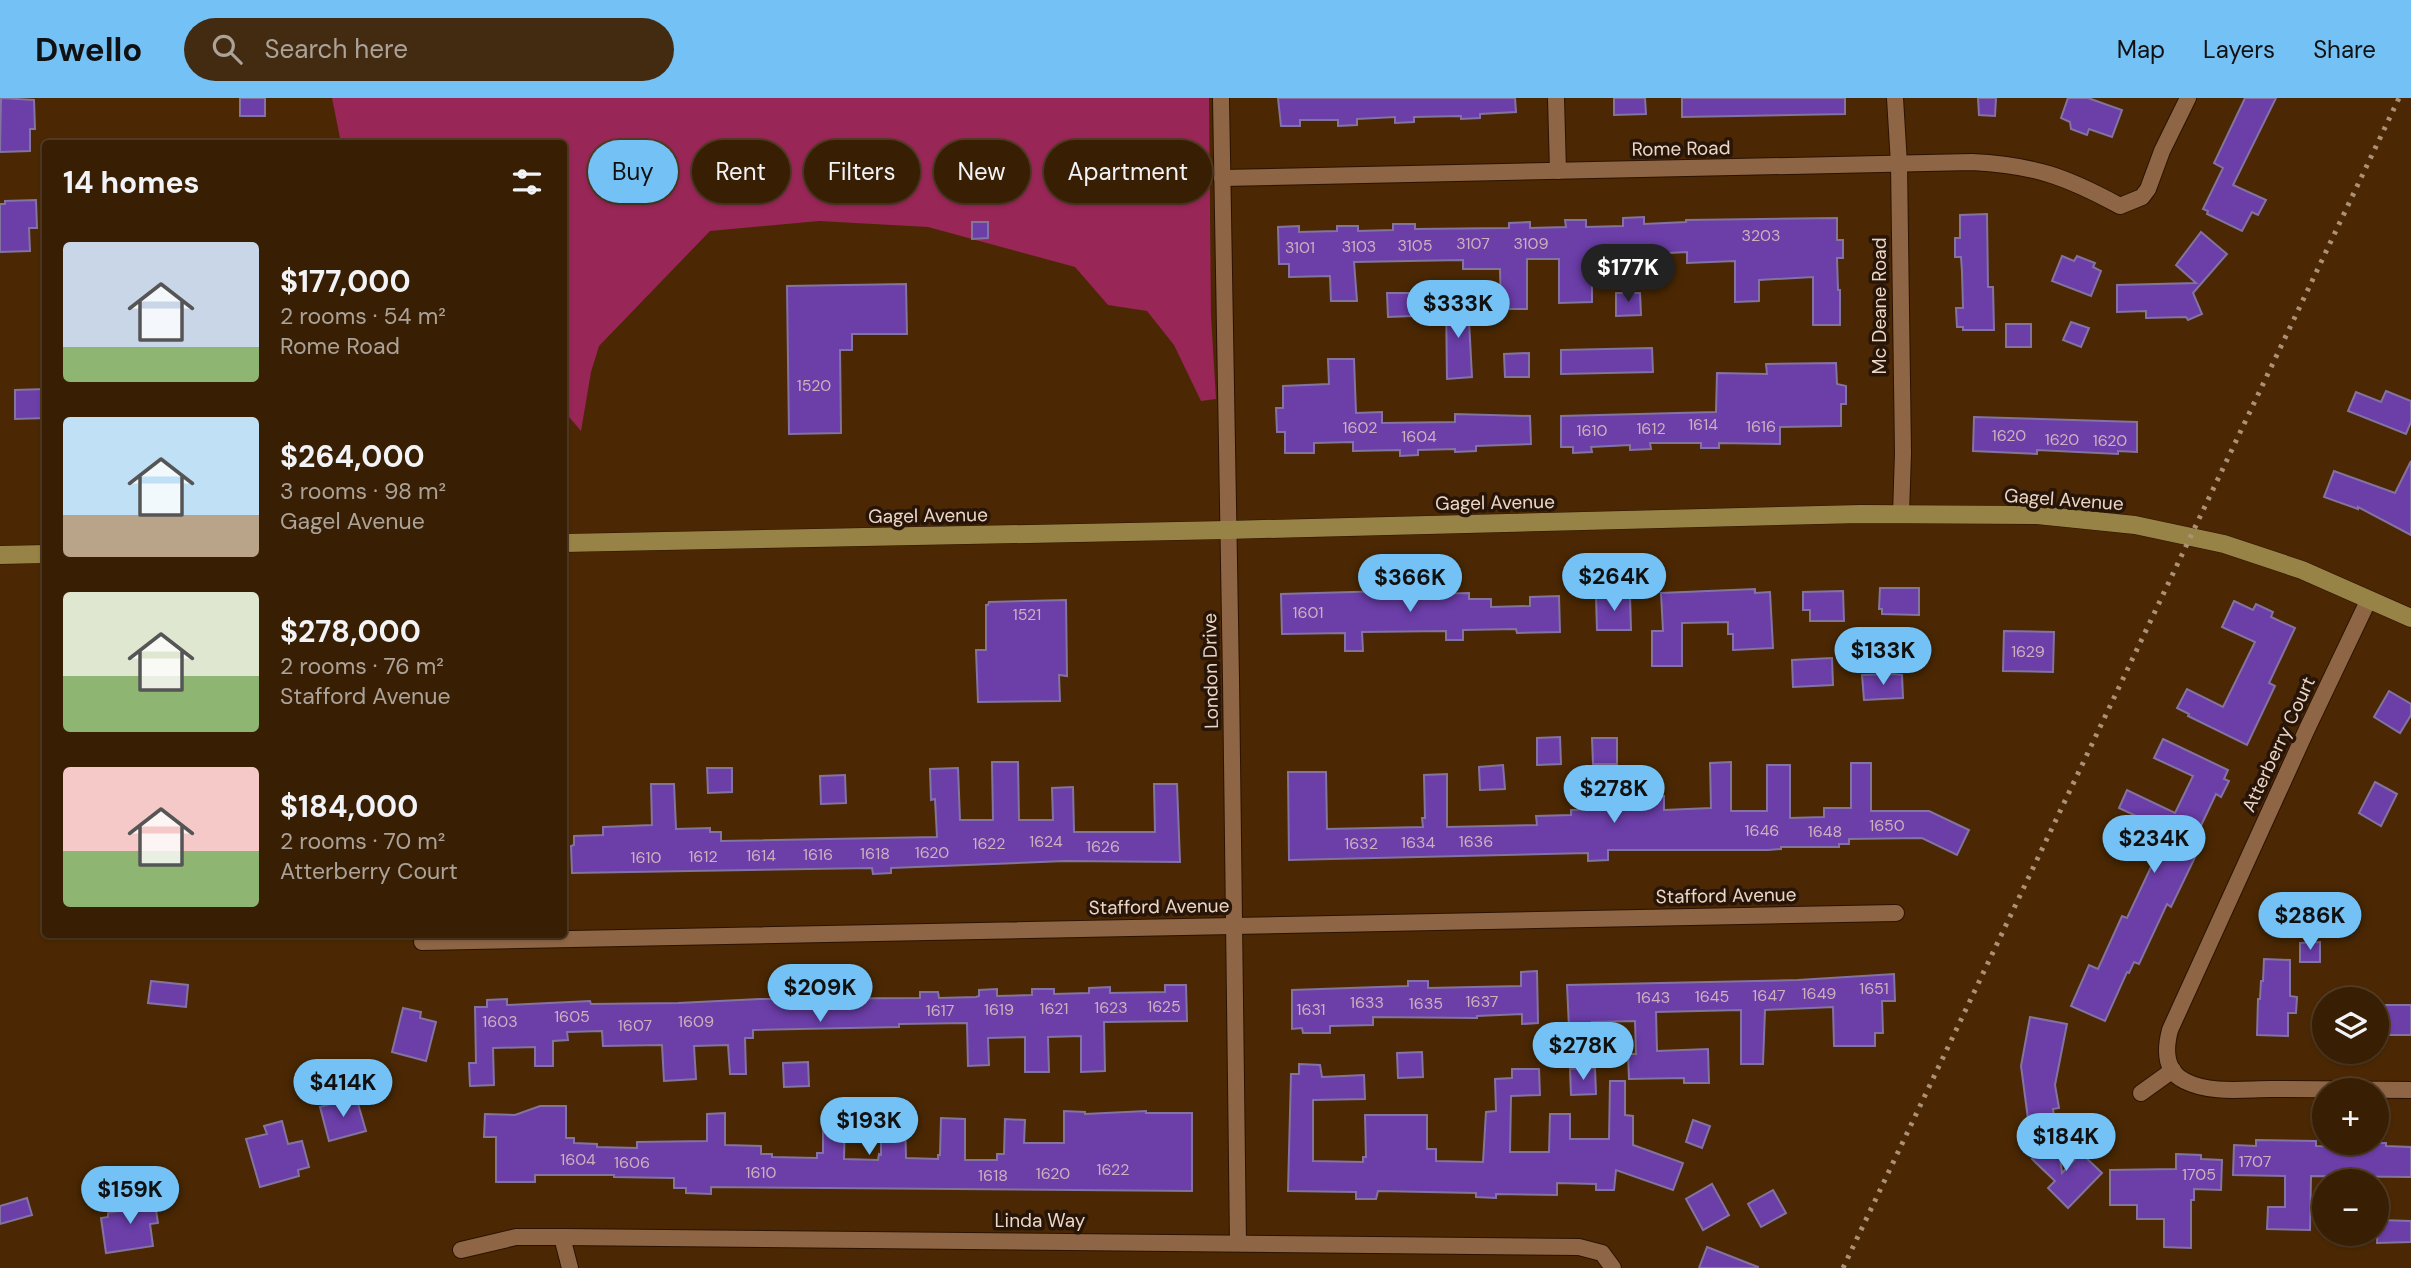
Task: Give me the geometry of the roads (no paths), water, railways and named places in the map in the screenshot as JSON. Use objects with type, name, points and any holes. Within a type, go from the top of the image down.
[{"type":"street","name":"London Drive","points":[[1221,98],[1238,1243]]},
{"type":"street","points":[[1556,98],[1559,172]]},
{"type":"street","name":"Mc Deane Road","points":[[1895,98],[1899,164],[1903,453],[1901,514]]},
{"type":"street","name":"Rome Road","points":[[1222,178],[1972,162],[2032,168],[2079,183],[2120,206],[2142,198],[2148,189],[2162,151],[2188,98]]},
{"type":"street","name":"Gagel Avenue","points":[[567,542],[1901,514],[2037,516],[2159,530],[2224,544],[2302,570],[2411,618]]},
{"type":"street","points":[[0,555],[42,554]]},
{"type":"street","name":"Atterberry Court","points":[[2174,1070],[2166,1058],[2170,1030],[2307,729],[2370,599]]},
{"type":"street","name":"Stafford Avenue","points":[[422,942],[1896,913]]},
{"type":"street","points":[[2140,1093],[2174,1070],[2184,1081],[2216,1088],[2411,1090]]},
{"type":"street","name":"Linda Way","points":[[461,1250],[516,1237],[1579,1247],[1602,1253],[1613,1268]]},
{"type":"street","points":[[562,1237],[570,1268]]},
{"type":"railway","points":[[1843,1268],[2399,98]]}]
